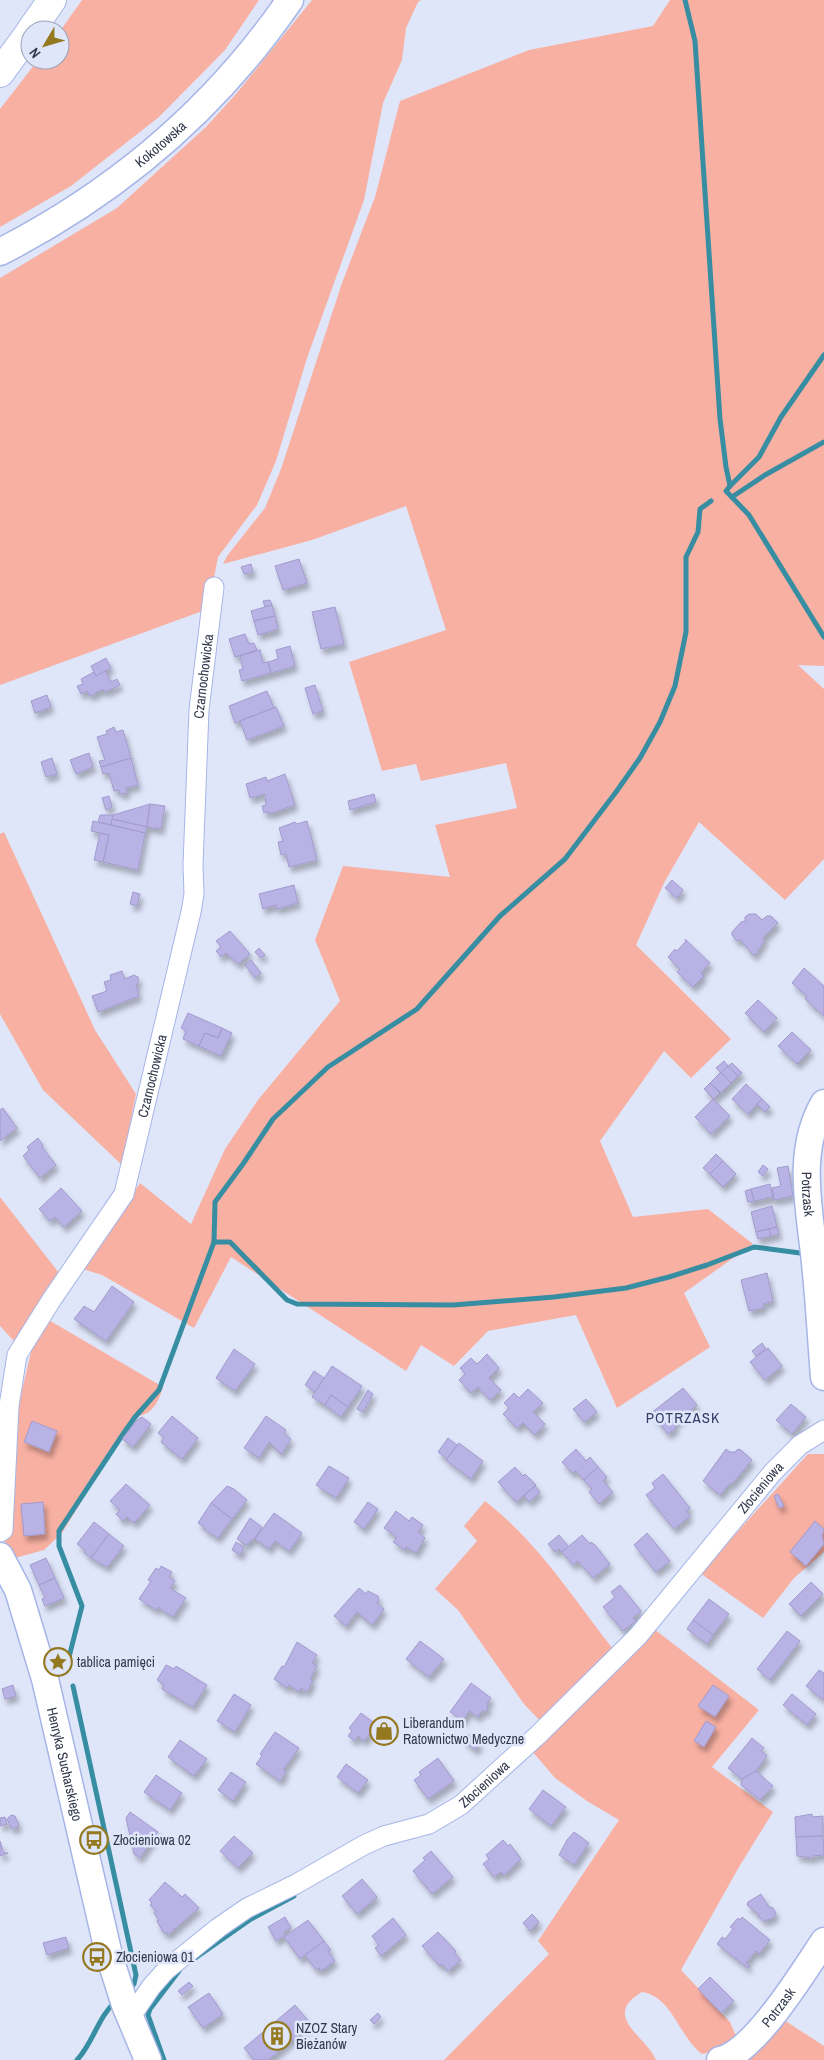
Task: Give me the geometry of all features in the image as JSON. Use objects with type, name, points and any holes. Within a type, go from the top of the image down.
[{"type":"highway","points":[[38,20],[52,0]]},
{"type":"highway","points":[[0,73],[20,46]]},
{"type":"street","name":"Kokotowska","points":[[0,252],[57,221],[83,204],[159,148],[227,81],[290,0]]},
{"type":"street","name":"Czarnochowicka","points":[[0,1532],[3,1530],[9,1406],[17,1356],[52,1299],[124,1194],[191,912],[194,894],[193,865],[199,710],[214,587]]},
{"type":"street","name":"Potrzask","points":[[824,1103],[809,1141],[806,1186],[815,1264],[824,1377]]},
{"type":"street","name":"Złocieniowa","points":[[124,2002],[150,1988],[166,1970],[228,1920],[251,1906],[296,1884],[353,1850],[384,1836],[429,1824],[461,1805],[538,1735],[638,1636],[773,1472],[800,1445],[824,1430]]},
{"type":"street","name":"Henryka Sucharskiego","points":[[0,1556],[18,1590],[45,1679],[104,1937],[124,2002],[148,2060]]},
{"type":"street","name":"Potrzask","points":[[720,2060],[730,2058],[771,2019],[824,1941]]},
{"type":"shaded area","points":[[82,0],[259,0],[225,50],[159,117],[71,186],[0,227],[0,109],[30,70],[70,70],[70,20],[68,20]]},
{"type":"shaded area","points":[[312,0],[421,0],[418,2],[406,28],[402,60],[383,103],[364,200],[307,358],[276,461],[257,505],[218,557],[208,609],[0,685],[0,278],[117,208],[206,127],[236,94]]},
{"type":"shaded area","points":[[670,0],[824,0],[824,666],[798,665],[824,689],[824,859],[785,900],[699,822],[664,883],[636,945],[731,1039],[691,1078],[664,1051],[600,1141],[633,1217],[708,1209],[753,1244],[684,1293],[710,1347],[617,1408],[576,1315],[488,1331],[454,1366],[421,1345],[406,1371],[231,1257],[194,1328],[102,1275],[83,1269],[140,1183],[191,1224],[225,1149],[258,1100],[340,1001],[315,940],[343,866],[450,877],[435,825],[517,808],[506,763],[421,781],[416,764],[382,771],[349,662],[446,630],[406,506],[312,540],[223,564],[227,556],[265,508],[281,469],[342,283],[375,197],[400,101],[529,50],[653,26]]},
{"type":"shaded area","points":[[4,832],[95,1030],[136,1094],[122,1165],[43,1090],[0,1014],[0,834]]},
{"type":"shaded area","points":[[0,1197],[59,1273],[14,1341],[0,1326]]},
{"type":"shaded area","points":[[47,1319],[163,1387],[160,1397],[152,1409],[139,1416],[111,1453],[62,1533],[44,1550],[15,1558],[5,1542],[16,1416],[31,1352]]},
{"type":"shaded area","points":[[808,1454],[824,1454],[824,1552],[794,1578],[763,1618],[700,1573]]},
{"type":"shaded area","points":[[485,1501],[504,1517],[538,1552],[613,1649],[542,1723],[524,1704],[458,1610],[435,1589],[477,1541],[464,1526]]},
{"type":"shaded area","points":[[654,1629],[759,1710],[712,1767],[773,1812],[739,1867],[681,1970],[730,2022],[737,2038],[715,2051],[702,2054],[661,2001],[652,1995],[642,1992],[630,2001],[625,2009],[626,2017],[630,2026],[656,2060],[444,2060],[549,1954],[538,1941],[619,1820],[587,1801],[555,1778],[532,1751],[629,1658]]},
{"type":"shaded area","points":[[784,2020],[824,2046],[824,2060],[742,2060]]},
{"type":"building","points":[[299,559],[307,583],[283,590],[275,566]]},
{"type":"building","points":[[251,564],[253,572],[244,574],[241,567]]},
{"type":"building","points":[[270,600],[272,605],[265,607],[263,601]]},
{"type":"building","points":[[272,605],[275,616],[254,621],[251,611]]},
{"type":"building","points":[[335,607],[344,644],[321,649],[312,612]]},
{"type":"building","points":[[275,616],[278,629],[258,635],[254,621]]},
{"type":"building","points":[[245,634],[249,644],[254,643],[257,650],[235,657],[229,639]]},
{"type":"building","points":[[290,646],[295,666],[271,673],[268,662],[278,659],[276,650]]},
{"type":"building","points":[[260,650],[263,663],[268,662],[271,673],[242,681],[239,670],[243,669],[240,656]]},
{"type":"building","points":[[106,658],[111,668],[96,676],[91,666]]},
{"type":"building","points":[[105,671],[111,682],[117,679],[120,685],[105,692],[103,689],[90,696],[87,691],[81,694],[77,686],[83,684],[81,679],[94,672],[96,676]]},
{"type":"building","points":[[315,685],[323,711],[313,714],[305,688]]},
{"type":"building","points":[[267,691],[274,708],[235,723],[229,706]]},
{"type":"building","points":[[47,695],[51,707],[35,713],[31,701]]},
{"type":"building","points":[[276,707],[284,726],[247,740],[240,721]]},
{"type":"building","points":[[114,727],[116,732],[123,730],[131,758],[101,767],[99,761],[105,760],[97,737],[107,734],[106,731]]},
{"type":"building","points":[[89,753],[93,767],[76,774],[70,760]]},
{"type":"building","points":[[52,758],[57,774],[46,777],[41,762]]},
{"type":"building","points":[[131,758],[138,785],[126,788],[127,793],[120,794],[119,790],[114,791],[109,773],[103,774],[101,767]]},
{"type":"building","points":[[285,774],[295,805],[269,814],[268,811],[264,813],[262,806],[266,805],[265,794],[250,798],[246,784],[266,777],[267,781]]},
{"type":"building","points":[[374,794],[376,802],[350,810],[348,801]]},
{"type":"building","points":[[109,796],[112,807],[106,810],[102,798]]},
{"type":"building","points":[[150,804],[147,827],[112,819],[113,815]]},
{"type":"building","points":[[150,804],[165,806],[161,829],[147,827]]},
{"type":"building","points":[[100,815],[113,815],[111,825],[98,822]]},
{"type":"building","points":[[112,819],[147,827],[145,833],[111,825]]},
{"type":"building","points":[[93,821],[145,833],[138,870],[103,862],[109,835],[91,831]]},
{"type":"building","points":[[307,821],[317,860],[289,867],[286,854],[281,855],[278,842],[283,841],[279,828],[295,822],[297,824]]},
{"type":"building","points":[[100,833],[109,835],[103,862],[94,860]]},
{"type":"building","points":[[672,880],[683,890],[677,898],[665,888]]},
{"type":"building","points":[[294,885],[298,903],[277,909],[276,905],[263,909],[259,894]]},
{"type":"building","points":[[133,892],[140,894],[137,906],[130,904]]},
{"type":"building","points":[[749,914],[756,914],[762,920],[767,916],[771,916],[778,923],[763,938],[765,940],[755,955],[752,954],[741,940],[737,941],[732,935],[732,932],[741,922],[745,921],[745,917]]},
{"type":"building","points":[[230,931],[250,954],[238,964],[226,953],[221,957],[216,951],[221,947],[216,941]]},
{"type":"building","points":[[685,939],[710,963],[701,973],[704,976],[693,987],[677,972],[680,969],[668,957],[675,949],[677,951],[686,941]]},
{"type":"building","points":[[259,948],[265,955],[261,958],[255,952]]},
{"type":"building","points":[[251,960],[261,973],[255,978],[245,965]]},
{"type":"building","points":[[804,968],[824,986],[824,1016],[805,999],[807,996],[792,983]]},
{"type":"building","points":[[122,971],[125,979],[134,975],[138,977],[139,981],[136,985],[139,996],[98,1012],[92,996],[107,991],[104,982],[111,980],[110,975]]},
{"type":"building","points":[[758,1000],[777,1018],[764,1032],[745,1013]]},
{"type":"building","points":[[188,1013],[222,1028],[218,1038],[205,1033],[199,1046],[183,1039],[186,1031],[181,1028]]},
{"type":"building","points":[[222,1028],[232,1033],[221,1056],[199,1046],[205,1033],[218,1038]]},
{"type":"building","points":[[792,1032],[811,1050],[797,1064],[778,1046]]},
{"type":"building","points":[[724,1061],[728,1066],[721,1073],[716,1068]]},
{"type":"building","points":[[732,1063],[742,1073],[738,1076],[728,1066]]},
{"type":"building","points":[[728,1066],[738,1076],[731,1083],[721,1073]]},
{"type":"building","points":[[721,1072],[731,1083],[721,1093],[710,1083]]},
{"type":"building","points":[[710,1083],[720,1093],[714,1099],[704,1089]]},
{"type":"building","points":[[746,1084],[762,1099],[748,1114],[732,1099]]},
{"type":"building","points":[[713,1099],[730,1116],[711,1134],[695,1117]]},
{"type":"building","points":[[762,1099],[770,1107],[765,1112],[757,1104]]},
{"type":"building","points":[[3,1108],[17,1128],[0,1141],[0,1110]]},
{"type":"building","points":[[38,1138],[43,1145],[42,1147],[56,1165],[40,1178],[23,1156],[29,1150],[27,1147]]},
{"type":"building","points":[[716,1154],[723,1161],[710,1174],[703,1168]]},
{"type":"building","points":[[723,1161],[736,1174],[723,1187],[710,1174]]},
{"type":"building","points":[[763,1165],[768,1169],[763,1176],[758,1172]]},
{"type":"building","points":[[788,1166],[793,1196],[774,1200],[772,1188],[781,1186],[777,1168]]},
{"type":"building","points":[[770,1184],[773,1197],[754,1201],[751,1189]]},
{"type":"building","points":[[61,1188],[82,1211],[64,1227],[55,1217],[50,1221],[39,1209]]},
{"type":"building","points":[[751,1189],[754,1201],[748,1202],[745,1191]]},
{"type":"building","points":[[772,1206],[777,1227],[756,1232],[751,1212]]},
{"type":"building","points":[[777,1227],[779,1234],[771,1236],[769,1229]]},
{"type":"building","points":[[769,1229],[771,1236],[758,1239],[756,1232]]},
{"type":"building","points":[[767,1273],[773,1301],[763,1304],[764,1308],[749,1311],[741,1280]]},
{"type":"building","points":[[112,1286],[134,1302],[106,1341],[74,1319],[84,1306],[94,1312]]},
{"type":"building","points":[[762,1343],[766,1349],[756,1356],[752,1351]]},
{"type":"building","points":[[768,1348],[782,1366],[765,1380],[750,1362]]},
{"type":"building","points":[[234,1349],[255,1364],[235,1391],[216,1378]]},
{"type":"building","points":[[487,1354],[499,1368],[489,1378],[501,1390],[490,1400],[478,1387],[471,1393],[459,1380],[465,1374],[460,1368],[471,1358],[477,1364]]},
{"type":"building","points":[[332,1366],[362,1386],[348,1407],[331,1395],[325,1405],[312,1397]]},
{"type":"building","points":[[314,1371],[324,1378],[315,1392],[305,1385]]},
{"type":"building","points":[[683,1388],[697,1405],[674,1424],[676,1428],[668,1434],[651,1413]]},
{"type":"building","points":[[528,1389],[543,1403],[533,1412],[545,1424],[535,1435],[523,1423],[517,1428],[503,1414],[509,1408],[504,1403],[514,1393],[519,1398]]},
{"type":"building","points":[[368,1390],[373,1394],[363,1412],[357,1409]]},
{"type":"building","points":[[331,1395],[348,1407],[341,1417],[325,1405]]},
{"type":"building","points":[[586,1399],[597,1412],[584,1422],[573,1409]]},
{"type":"building","points":[[791,1404],[806,1417],[792,1434],[776,1420]]},
{"type":"building","points":[[172,1416],[198,1438],[182,1459],[161,1442],[164,1438],[158,1433]]},
{"type":"building","points":[[266,1416],[286,1430],[284,1434],[291,1439],[281,1454],[269,1442],[259,1458],[244,1448]]},
{"type":"building","points":[[142,1417],[151,1424],[133,1447],[122,1439],[137,1420]]},
{"type":"building","points":[[32,1421],[57,1431],[49,1452],[24,1442]]},
{"type":"building","points":[[448,1438],[457,1445],[447,1459],[438,1452]]},
{"type":"building","points":[[459,1443],[483,1461],[471,1479],[446,1460]]},
{"type":"building","points":[[576,1449],[586,1461],[590,1457],[598,1467],[584,1480],[576,1471],[572,1473],[562,1462]]},
{"type":"building","points":[[726,1449],[730,1452],[735,1452],[738,1449],[741,1450],[752,1460],[720,1495],[703,1481]]},
{"type":"building","points":[[329,1466],[349,1478],[336,1498],[316,1485]]},
{"type":"building","points":[[515,1467],[523,1476],[525,1474],[536,1485],[516,1502],[498,1482]]},
{"type":"building","points":[[598,1467],[607,1477],[603,1481],[613,1492],[599,1504],[589,1492],[592,1489],[584,1480]]},
{"type":"building","points":[[663,1474],[690,1508],[686,1511],[690,1516],[674,1529],[646,1495],[655,1488],[652,1483]]},
{"type":"building","points":[[126,1484],[150,1505],[134,1523],[127,1517],[123,1521],[116,1514],[120,1510],[110,1501]]},
{"type":"building","points":[[227,1486],[234,1489],[247,1500],[232,1519],[211,1503]]},
{"type":"building","points":[[535,1486],[540,1492],[529,1502],[524,1496]]},
{"type":"building","points":[[778,1494],[784,1506],[779,1508],[774,1496]]},
{"type":"building","points":[[43,1502],[45,1534],[24,1536],[21,1504]]},
{"type":"building","points":[[368,1502],[378,1509],[364,1529],[354,1522]]},
{"type":"building","points":[[211,1503],[232,1519],[218,1538],[198,1523]]},
{"type":"building","points":[[396,1511],[409,1521],[412,1517],[423,1525],[418,1532],[425,1538],[416,1553],[406,1547],[405,1550],[393,1542],[397,1537],[384,1528]]},
{"type":"building","points":[[274,1513],[302,1533],[289,1551],[275,1541],[269,1549],[255,1539]]},
{"type":"building","points":[[250,1518],[262,1527],[256,1537],[246,1545],[237,1539]]},
{"type":"building","points":[[815,1521],[824,1529],[822,1536],[824,1544],[806,1566],[790,1552]]},
{"type":"building","points":[[94,1522],[109,1534],[91,1558],[77,1544]]},
{"type":"building","points":[[647,1533],[670,1561],[656,1572],[634,1545]]},
{"type":"building","points":[[109,1534],[124,1546],[107,1567],[91,1558]]},
{"type":"building","points":[[559,1535],[569,1547],[562,1552],[559,1549],[555,1552],[548,1544]]},
{"type":"building","points":[[582,1535],[590,1544],[591,1542],[595,1545],[610,1564],[593,1578],[578,1561],[573,1565],[562,1552]]},
{"type":"building","points":[[236,1542],[244,1547],[240,1555],[232,1550]]},
{"type":"building","points":[[46,1558],[55,1578],[39,1585],[30,1565]]},
{"type":"building","points":[[161,1566],[172,1572],[169,1577],[175,1581],[170,1588],[186,1598],[173,1617],[158,1607],[156,1610],[139,1599],[151,1581],[148,1580],[156,1568],[159,1570]]},
{"type":"building","points":[[55,1578],[64,1598],[45,1606],[42,1599],[45,1598],[39,1585]]},
{"type":"building","points":[[811,1582],[823,1594],[801,1616],[789,1604]]},
{"type":"building","points":[[620,1585],[641,1611],[633,1618],[636,1621],[623,1631],[603,1607],[615,1597],[611,1592]]},
{"type":"building","points":[[359,1588],[366,1594],[368,1591],[378,1596],[379,1600],[377,1603],[384,1609],[372,1625],[357,1612],[346,1626],[334,1616]]},
{"type":"building","points":[[709,1599],[729,1614],[713,1635],[693,1620]]},
{"type":"building","points":[[693,1620],[713,1635],[707,1644],[687,1629]]},
{"type":"building","points":[[787,1631],[800,1641],[770,1680],[757,1669]]},
{"type":"building","points":[[420,1641],[444,1659],[429,1677],[406,1659]]},
{"type":"building","points":[[297,1642],[317,1655],[312,1663],[317,1666],[310,1679],[313,1681],[307,1692],[301,1688],[299,1692],[289,1685],[287,1688],[274,1679],[282,1666],[284,1667]]},
{"type":"building","points":[[166,1665],[174,1669],[176,1666],[207,1685],[193,1707],[162,1689],[164,1685],[157,1680]]},
{"type":"building","points":[[819,1670],[824,1673],[824,1700],[806,1686]]},
{"type":"building","points":[[471,1683],[491,1698],[487,1704],[488,1710],[481,1712],[478,1717],[469,1711],[463,1721],[450,1712]]},
{"type":"building","points":[[13,1685],[16,1696],[5,1699],[2,1689]]},
{"type":"building","points":[[713,1685],[729,1696],[715,1717],[698,1706]]},
{"type":"building","points":[[234,1694],[251,1705],[235,1732],[217,1721]]},
{"type":"building","points":[[792,1694],[816,1714],[807,1725],[783,1705]]},
{"type":"building","points":[[361,1713],[377,1725],[364,1741],[358,1736],[355,1741],[348,1736],[352,1731],[349,1728]]},
{"type":"building","points":[[706,1721],[716,1727],[704,1747],[694,1741]]},
{"type":"building","points":[[275,1732],[299,1748],[283,1770],[286,1772],[280,1781],[256,1764],[262,1756],[260,1754]]},
{"type":"building","points":[[468,1734],[480,1744],[475,1750],[463,1740]]},
{"type":"building","points":[[752,1738],[764,1748],[761,1751],[767,1756],[754,1773],[742,1779],[728,1768]]},
{"type":"building","points":[[180,1740],[207,1759],[194,1776],[168,1757]]},
{"type":"building","points":[[438,1758],[454,1781],[428,1799],[414,1780],[421,1775],[419,1772]]},
{"type":"building","points":[[346,1764],[368,1780],[358,1793],[337,1777]]},
{"type":"building","points":[[756,1771],[773,1786],[760,1800],[741,1785],[742,1779]]},
{"type":"building","points":[[231,1772],[246,1782],[233,1801],[218,1790]]},
{"type":"building","points":[[156,1775],[182,1793],[170,1810],[144,1792]]},
{"type":"building","points":[[543,1790],[566,1807],[551,1826],[529,1809]]},
{"type":"building","points":[[130,1812],[158,1832],[140,1858],[134,1854],[126,1818]]},
{"type":"building","points":[[812,1814],[812,1817],[823,1816],[823,1836],[796,1837],[795,1817]]},
{"type":"building","points":[[11,1815],[15,1816],[19,1825],[16,1828],[11,1828],[7,1819]]},
{"type":"building","points":[[5,1817],[7,1824],[0,1826],[0,1818]]},
{"type":"building","points":[[574,1832],[589,1843],[574,1865],[559,1855]]},
{"type":"building","points":[[234,1836],[253,1853],[238,1868],[220,1851]]},
{"type":"building","points":[[823,1836],[824,1855],[813,1856],[813,1858],[797,1856],[796,1837]]},
{"type":"building","points":[[503,1840],[508,1846],[510,1844],[521,1859],[504,1875],[501,1872],[494,1877],[483,1864],[489,1859],[486,1855]]},
{"type":"building","points":[[0,1841],[4,1853],[8,1853],[0,1856]]},
{"type":"building","points":[[431,1851],[453,1877],[432,1894],[413,1871],[425,1860],[423,1858]]},
{"type":"building","points":[[362,1879],[377,1897],[357,1914],[342,1896]]},
{"type":"building","points":[[165,1882],[182,1897],[185,1894],[199,1908],[169,1934],[163,1932],[157,1921],[159,1920],[154,1913],[156,1911],[150,1905],[152,1903],[149,1900]]},
{"type":"building","points":[[761,1894],[769,1907],[773,1908],[776,1913],[773,1918],[764,1921],[747,1905],[748,1902]]},
{"type":"building","points":[[532,1914],[539,1922],[530,1931],[523,1923]]},
{"type":"building","points":[[285,1917],[291,1928],[284,1932],[285,1935],[276,1941],[268,1927]]},
{"type":"building","points":[[742,1917],[770,1940],[759,1954],[756,1951],[746,1963],[750,1966],[748,1968],[717,1944],[722,1937],[725,1939],[733,1929],[730,1927],[738,1918],[740,1920]]},
{"type":"building","points":[[393,1918],[406,1935],[381,1956],[375,1948],[379,1945],[372,1936]]},
{"type":"building","points":[[308,1920],[324,1941],[300,1959],[284,1937]]},
{"type":"building","points":[[438,1932],[456,1951],[454,1953],[461,1960],[448,1971],[442,1964],[440,1966],[422,1946]]},
{"type":"building","points":[[66,1937],[69,1948],[47,1955],[43,1943]]},
{"type":"building","points":[[324,1941],[331,1950],[328,1951],[335,1961],[321,1971],[319,1968],[316,1970],[305,1955]]},
{"type":"building","points":[[710,1977],[734,2001],[721,2013],[698,1989]]},
{"type":"building","points":[[189,1982],[193,1986],[182,1995],[178,1991]]},
{"type":"building","points":[[209,1993],[223,2014],[203,2028],[188,2007]]},
{"type":"building","name":"NZOZ Stary Bieżanów","points":[[295,2005],[311,2024],[268,2060],[254,2060],[244,2048]]},
{"type":"building","points":[[378,2013],[381,2017],[374,2024],[370,2020]]},
{"type":"waterway","points":[[685,0],[695,41],[720,419],[730,486],[726,491],[749,515],[824,637]]},
{"type":"waterway","points":[[730,486],[759,457],[781,417],[824,355]]},
{"type":"waterway","points":[[732,497],[765,475],[824,442]]},
{"type":"waterway","points":[[69,1667],[68,1661],[82,1606],[59,1546],[59,1531],[135,1417],[159,1390],[214,1242],[215,1202],[273,1119],[328,1067],[417,1009],[500,916],[565,859],[616,792],[640,758],[660,722],[675,686],[686,632],[686,557],[698,532],[700,509],[711,501]]},
{"type":"waterway","points":[[214,1242],[230,1242],[287,1300],[297,1304],[453,1305],[554,1297],[626,1288],[707,1265],[754,1247],[800,1253]]},
{"type":"waterway","points":[[73,1686],[136,1975],[134,1984],[128,1990]]},
{"type":"waterway","points":[[191,1961],[251,1919],[294,1896]]},
{"type":"waterway","points":[[164,2060],[148,2015],[150,2009],[179,1971]]},
{"type":"waterway","points":[[77,2060],[110,2007],[116,2001]]},
{"type":"place","name":"tablica pamięci","points":[[58,1662]]},
{"type":"place","name":"Liberandum Ratownictwo Medyczne","points":[[384,1731]]},
{"type":"place","name":"Złocieniowa 02","points":[[94,1840]]},
{"type":"place","name":"Złocieniowa 01","points":[[97,1957]]},
{"type":"place","name":"NZOZ Stary Bieżanów","points":[[277,2036]]},
{"type":"district","name":"POTRZASK","points":[[683,1417]]}]
